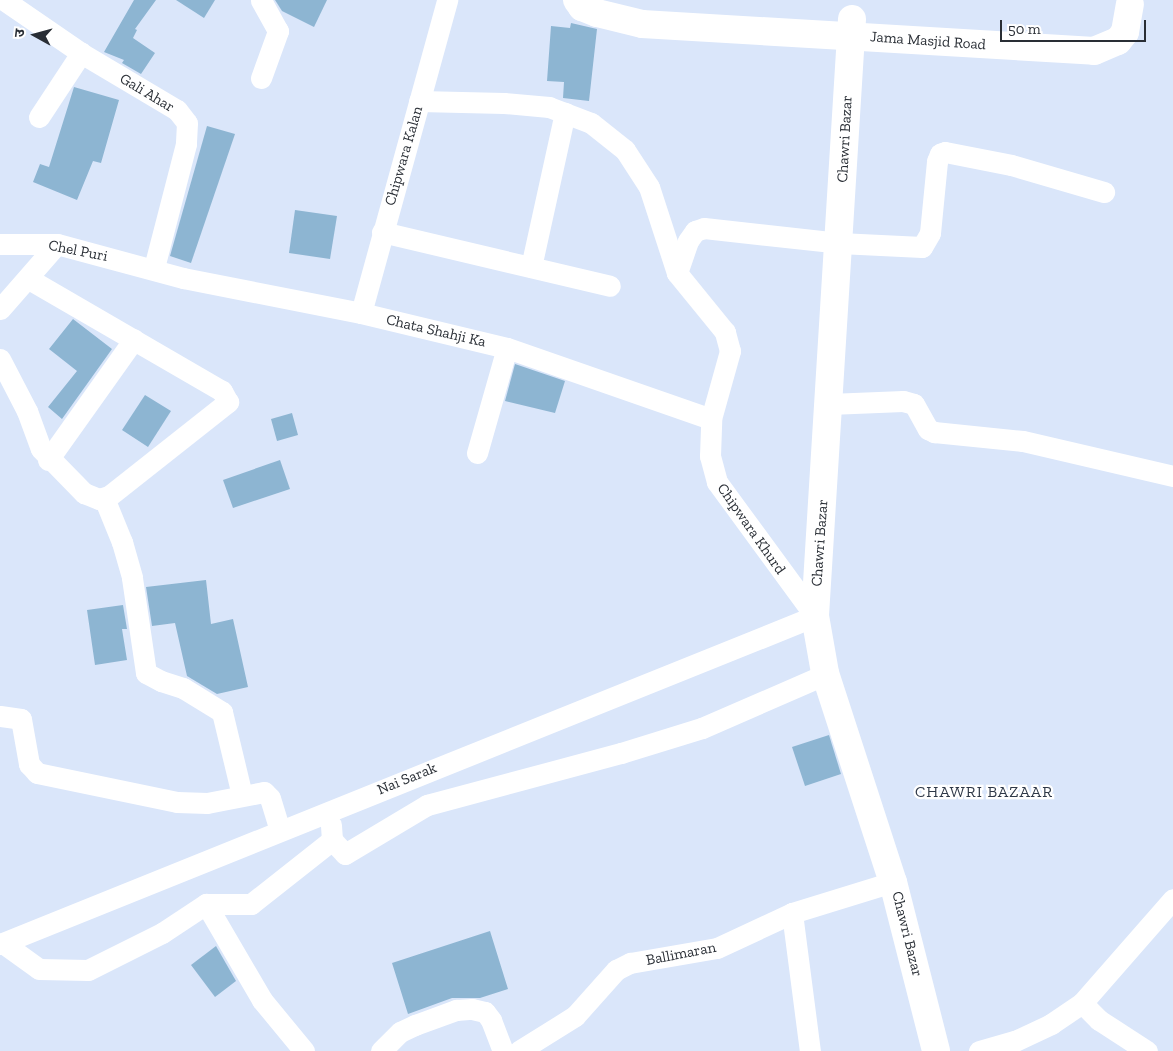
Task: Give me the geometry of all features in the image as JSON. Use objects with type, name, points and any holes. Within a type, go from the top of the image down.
[{"type":"street","points":[[261,0],[278,31],[261,78]]},
{"type":"street","name":"Chipwara Kalan","points":[[361,313],[447,0]]},
{"type":"street","name":"Jama Masjid Road","points":[[577,0],[582,7],[597,13],[642,24],[852,27]]},
{"type":"street","name":"Jama Masjid Road","points":[[603,0],[622,8],[852,27],[1094,51],[1107,48],[1121,36],[1131,2]]},
{"type":"street","name":"Gali Ahar","points":[[15,3],[81,53],[177,110],[187,123],[186,144],[154,268]]},
{"type":"street","name":"Chawri Bazar","points":[[852,27],[815,616],[826,674],[893,882],[936,1051]]},
{"type":"street","points":[[39,117],[81,53]]},
{"type":"street","name":"Chipwara Khurd","points":[[420,102],[504,103],[549,107],[591,123],[625,150],[649,188],[677,273],[725,332],[730,351],[711,418],[710,456],[717,482],[815,616]]},
{"type":"street","points":[[531,268],[565,113]]},
{"type":"street","points":[[677,273],[688,241],[695,231],[704,228],[839,243],[922,247],[930,234],[937,161],[940,154],[945,152],[1011,165],[1104,192]]},
{"type":"street","points":[[382,232],[610,286]]},
{"type":"street","name":"Chel Puri","points":[[0,244],[57,244],[154,268]]},
{"type":"street","points":[[0,309],[29,279],[57,244]]},
{"type":"street","name":"Chata Shahji Ka","points":[[154,268],[184,278],[361,313],[507,348],[711,418]]},
{"type":"street","points":[[29,279],[222,391],[228,400],[222,409],[104,498]]},
{"type":"street","points":[[48,460],[134,339]]},
{"type":"street","points":[[477,453],[507,348]]},
{"type":"street","points":[[0,359],[27,411],[34,436],[48,460],[84,493],[104,498]]},
{"type":"street","points":[[829,404],[904,401],[914,404],[928,429],[934,432],[1023,441],[1173,476]]},
{"type":"street","points":[[104,498],[122,542],[132,578],[146,673],[183,688],[222,712],[228,724],[242,795]]},
{"type":"street","name":"Nai Sarak","points":[[1,944],[331,809],[815,616]]},
{"type":"street","points":[[331,809],[332,840],[345,854],[427,805],[621,753],[702,728],[826,674]]},
{"type":"street","points":[[0,716],[21,719],[29,764],[36,773],[178,802],[208,802],[259,791],[268,795],[280,830]]},
{"type":"street","points":[[1,944],[39,969],[88,970],[162,933],[206,904],[252,904],[332,840]]},
{"type":"street","name":"Ballimaran","points":[[519,1051],[575,1016],[616,970],[630,964],[717,948],[792,913],[893,882]]},
{"type":"street","points":[[979,1051],[1016,1041],[1042,1028],[1082,1003],[1173,899]]},
{"type":"street","points":[[206,904],[262,1000],[304,1051]]},
{"type":"street","points":[[792,913],[810,1051]]},
{"type":"street","points":[[1082,1003],[1099,1020],[1147,1051]]},
{"type":"street","points":[[381,1051],[400,1032],[415,1025],[456,1010],[472,1009],[485,1012],[491,1020],[503,1051]]},
{"type":"building","points":[[134,0],[156,0],[135,29],[137,30],[133,38],[155,53],[141,74],[122,63],[124,60],[104,52]]},
{"type":"building","points":[[176,0],[215,0],[204,18]]},
{"type":"building","points":[[275,0],[327,0],[314,27],[282,11]]},
{"type":"building","points":[[571,23],[597,29],[589,101],[563,98],[564,82],[547,81],[551,26],[570,28]]},
{"type":"building","points":[[74,87],[119,100],[101,163],[93,161],[77,200],[33,182],[40,164],[49,167]]},
{"type":"building","points":[[207,126],[235,134],[191,263],[170,256]]},
{"type":"building","points":[[295,210],[337,216],[330,259],[289,253]]},
{"type":"building","points":[[73,319],[112,349],[62,419],[48,407],[77,371],[49,349]]},
{"type":"building","points":[[515,364],[565,381],[555,413],[505,401]]},
{"type":"building","points":[[145,395],[171,411],[148,447],[122,430]]},
{"type":"building","points":[[292,413],[298,435],[277,441],[271,419]]},
{"type":"building","points":[[280,460],[290,489],[233,508],[223,480]]},
{"type":"building","points":[[206,580],[211,624],[233,619],[248,687],[217,694],[187,676],[175,623],[152,626],[146,587]]},
{"type":"building","points":[[123,605],[127,629],[122,629],[127,660],[95,665],[87,610]]},
{"type":"building","points":[[829,735],[841,774],[805,786],[792,747]]},
{"type":"building","points":[[490,931],[508,989],[480,998],[452,998],[408,1014],[392,963]]},
{"type":"building","points":[[216,946],[236,981],[215,997],[191,965]]},
{"type":"district","name":"CHAWRI BAZAAR","points":[[984,792]]}]
